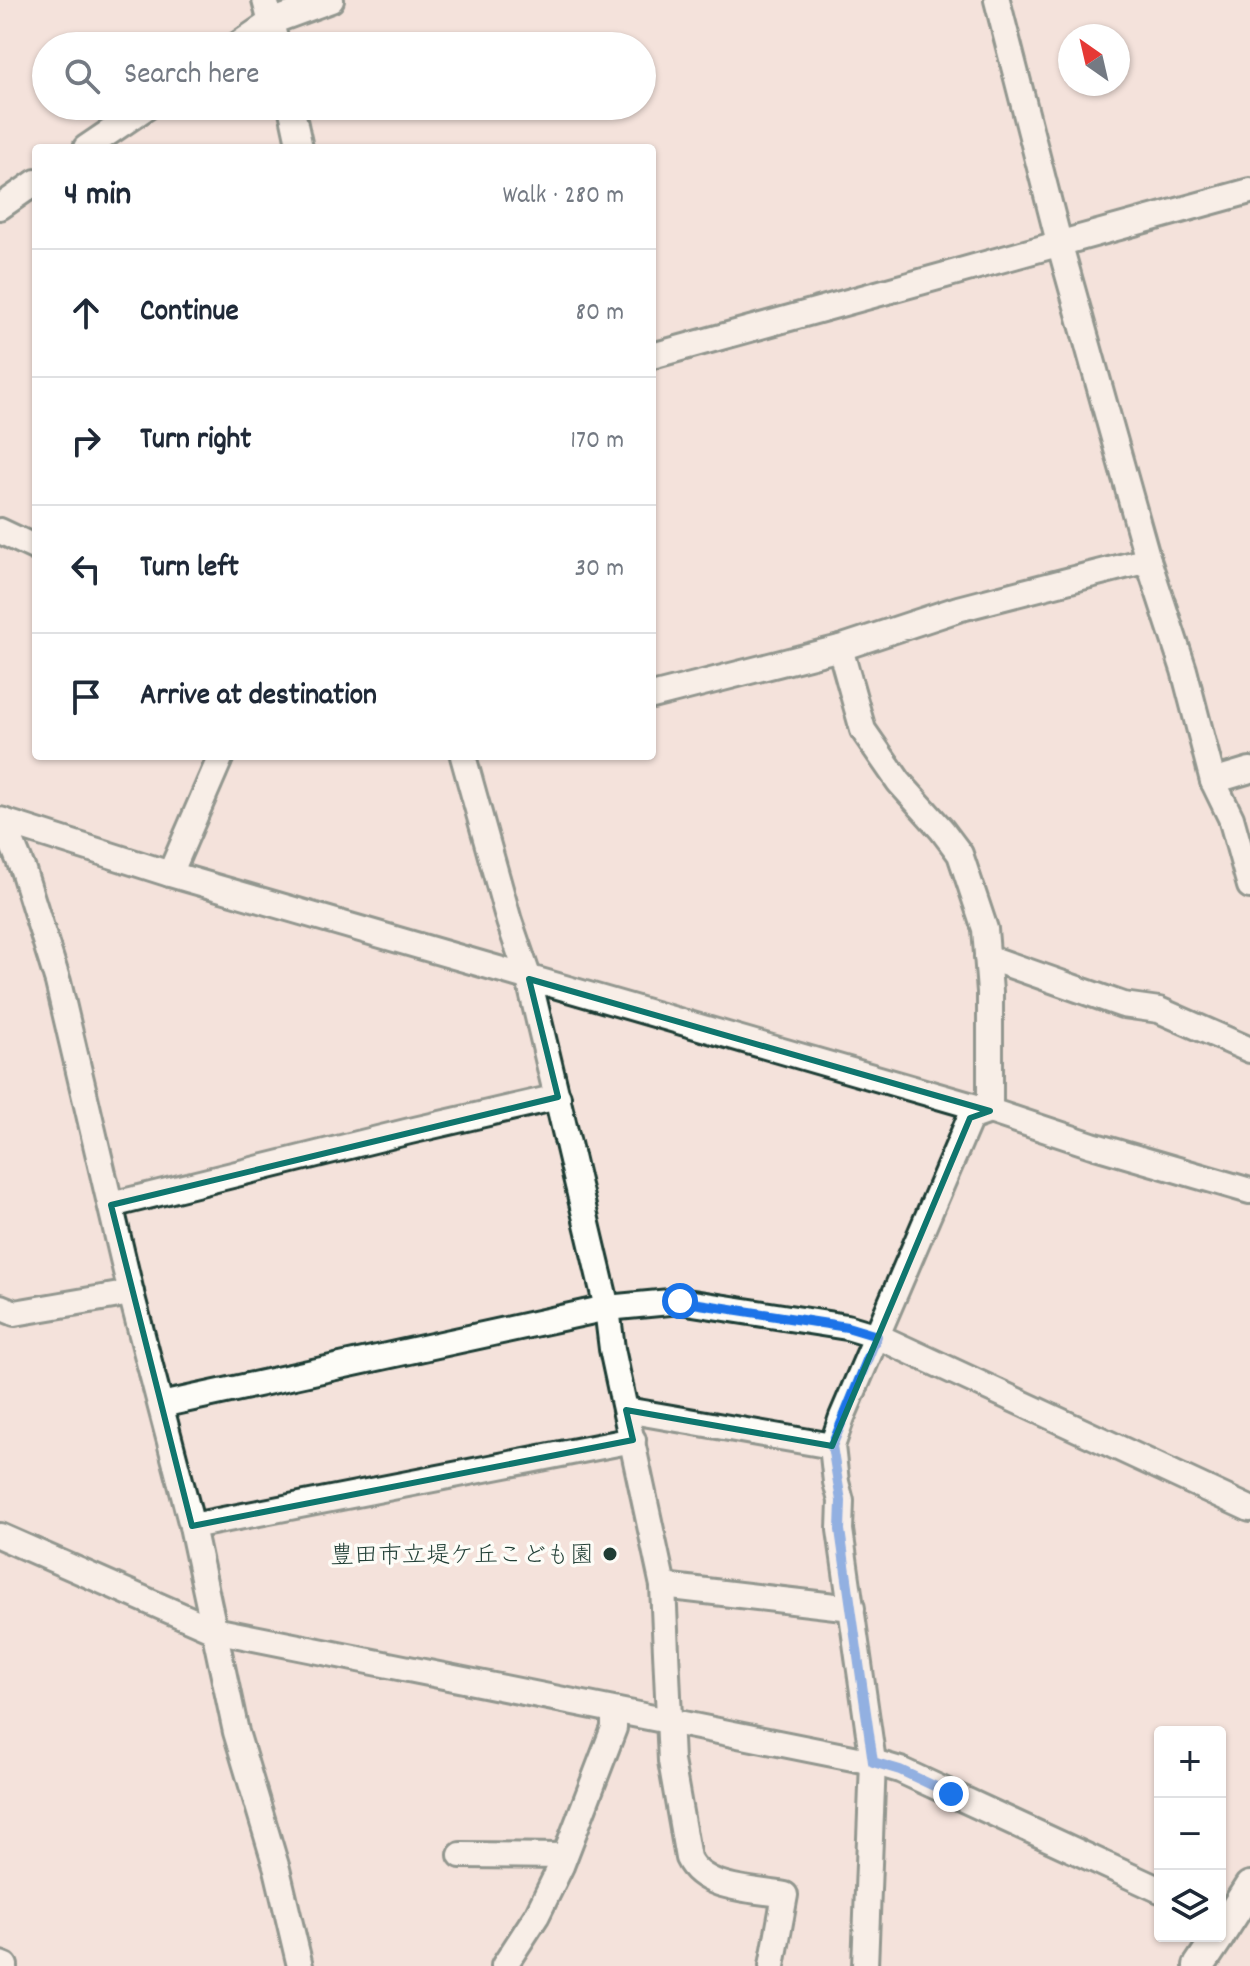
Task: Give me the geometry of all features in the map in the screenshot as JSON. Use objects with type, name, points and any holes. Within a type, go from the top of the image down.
[{"type":"main road","points":[[1226,1925],[1250,1890]]},
{"type":"main road","points":[[1199,1966],[1214,1942]]},
{"type":"street","points":[[249,32],[268,11],[331,0]]},
{"type":"street","points":[[997,0],[1059,242],[1148,560],[1184,670],[1213,781],[1231,818],[1250,886]]},
{"type":"street","points":[[268,11],[273,32]]},
{"type":"street","points":[[92,144],[127,120]]},
{"type":"street","points":[[294,120],[299,144]]},
{"type":"street","points":[[0,207],[32,185]]},
{"type":"street","points":[[656,355],[1250,191]]},
{"type":"street","points":[[0,531],[32,546]]},
{"type":"street","points":[[656,695],[840,648],[958,609],[1148,560]]},
{"type":"street","points":[[840,648],[863,730],[899,782],[960,854],[985,929],[990,992],[990,1111]]},
{"type":"street","points":[[170,874],[219,760]]},
{"type":"street","points":[[464,760],[509,921],[529,979],[607,1308],[612,1349],[663,1586],[671,1761],[688,1858],[694,1872],[712,1882],[785,1895],[772,1966]]},
{"type":"street","points":[[1213,781],[1250,770]]},
{"type":"street","points":[[2,820],[170,874],[990,1111],[1092,1145],[1250,1191]]},
{"type":"street","points":[[2,820],[23,870],[58,982],[131,1293],[192,1526],[236,1732],[277,1869],[300,1966]]},
{"type":"street","points":[[987,957],[1123,1005],[1159,1010],[1250,1050]]},
{"type":"street","points":[[111,1205],[558,1097]]},
{"type":"street","points":[[865,1966],[873,1762],[840,1530],[841,1501],[832,1446],[970,1118],[990,1111]]},
{"type":"street","points":[[0,1307],[15,1313],[131,1293]]},
{"type":"street","points":[[161,1405],[607,1308],[680,1301],[847,1327],[877,1336],[1250,1509]]},
{"type":"street","points":[[626,1410],[832,1446]]},
{"type":"street","points":[[192,1526],[633,1440]]},
{"type":"street","points":[[1,1540],[214,1630],[671,1720],[900,1770],[1154,1887]]},
{"type":"street","points":[[663,1586],[852,1608]]},
{"type":"street","points":[[504,1966],[537,1915],[564,1856],[614,1728],[614,1711]]},
{"type":"street","points":[[461,1855],[564,1856]]},
{"type":"street","points":[[1226,1903],[1250,1890]]},
{"type":"highlighted area","points":[[529,979],[990,1111],[970,1118],[832,1446],[626,1410],[633,1440],[192,1526],[111,1205],[558,1097]]},
{"type":"place","name":"豊田市立堤ケ丘こども園","points":[[610,1554]]},
{"type":"route","points":[[680,1301],[847,1327],[877,1336],[832,1446],[841,1501],[840,1530],[873,1762],[900,1770],[951,1794]]}]
